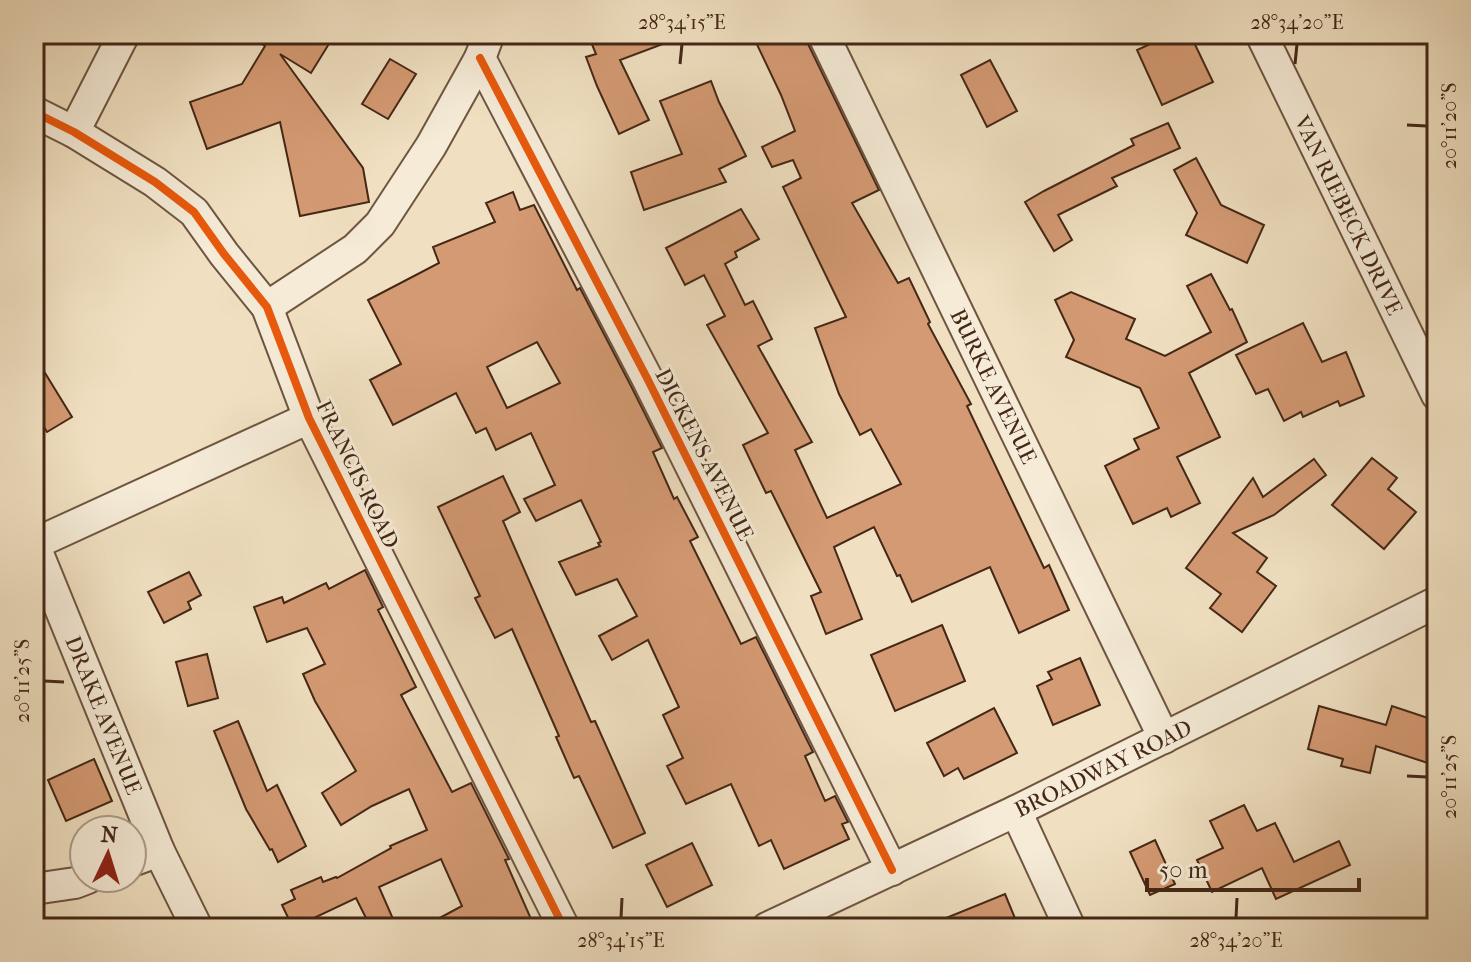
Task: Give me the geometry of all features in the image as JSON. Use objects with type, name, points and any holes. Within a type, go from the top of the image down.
[{"type":"street","points":[[74,132],[124,34]]},
{"type":"street","name":"BURKE AVENUE","points":[[823,34],[1164,738]]},
{"type":"street","name":"VAN RIEBECK DRIVE","points":[[1261,34],[1437,395]]},
{"type":"street","points":[[267,307],[355,249],[380,224],[431,146],[484,46]]},
{"type":"street","name":"DICKENS AVENUE","points":[[484,46],[892,870]]},
{"type":"street","name":"FRANCIS ROAD","points":[[34,112],[74,132],[155,182],[194,212],[267,307],[309,418],[564,928]]},
{"type":"street","points":[[34,544],[309,418]]},
{"type":"street","name":"DRAKE AVENUE","points":[[34,544],[131,814]]},
{"type":"street","name":"BROADWAY ROAD","points":[[767,928],[1016,811],[1437,602]]},
{"type":"street","points":[[1016,811],[1070,928]]},
{"type":"street","name":"DRAKE AVENUE","points":[[148,859],[197,928]]},
{"type":"street","points":[[34,889],[68,884]]},
{"type":"building","points":[[246,34],[335,34],[311,73],[280,54],[363,168],[369,202],[300,216],[280,122],[207,149],[190,102],[242,84],[265,46]]},
{"type":"building","points":[[612,34],[684,34],[620,60],[649,120],[619,134],[586,57],[596,54],[591,42]]},
{"type":"building","points":[[752,34],[805,34],[879,190],[852,203],[898,283],[909,278],[930,322],[928,324],[971,404],[967,406],[1044,568],[1049,565],[1069,610],[1019,633],[990,567],[912,602],[874,527],[834,547],[862,619],[826,634],[811,596],[821,592],[771,491],[766,493],[743,445],[768,433],[707,325],[725,316],[704,275],[685,285],[666,248],[741,209],[759,239],[735,252],[737,257],[725,264],[745,305],[753,301],[772,339],[758,346],[812,442],[795,450],[827,518],[901,484],[871,429],[860,435],[839,394],[815,328],[846,317],[783,187],[801,178],[793,160],[772,167],[762,147],[795,131]]},
{"type":"building","points":[[1172,34],[1190,34],[1213,82],[1162,105],[1137,50]]},
{"type":"building","points":[[390,59],[416,74],[388,119],[362,104]]},
{"type":"building","points":[[990,60],[1017,111],[987,127],[961,75]]},
{"type":"building","points":[[711,81],[746,156],[719,169],[726,182],[644,210],[631,172],[682,154],[660,101]]},
{"type":"building","points":[[1168,123],[1180,148],[1112,178],[1117,186],[1058,215],[1072,240],[1054,251],[1025,202],[1134,145],[1131,139]]},
{"type":"building","points":[[1196,158],[1221,205],[1264,225],[1247,263],[1186,235],[1197,213],[1174,170]]},
{"type":"building","points":[[513,192],[520,210],[534,205],[662,448],[653,452],[674,499],[677,497],[698,537],[690,541],[741,644],[756,637],[813,752],[805,756],[825,801],[835,796],[848,822],[842,824],[849,839],[784,869],[771,840],[759,846],[731,784],[686,804],[667,766],[683,758],[663,715],[679,707],[648,640],[612,660],[599,636],[637,616],[617,579],[576,595],[559,562],[600,546],[598,543],[601,542],[581,500],[536,521],[524,499],[555,485],[531,433],[496,450],[486,428],[476,433],[456,393],[393,425],[370,380],[401,364],[368,300],[439,263],[433,247],[495,222],[486,203]],"holes":[[[537,342],[560,383],[507,408],[487,367]]]},
{"type":"building","points":[[1211,274],[1247,342],[1189,373],[1220,437],[1177,457],[1200,503],[1171,517],[1167,508],[1133,524],[1105,466],[1139,449],[1134,439],[1159,428],[1140,388],[1066,357],[1074,340],[1055,300],[1071,292],[1135,319],[1126,339],[1165,356],[1211,332],[1187,286]]},
{"type":"building","points":[[1303,323],[1322,362],[1346,352],[1364,396],[1340,406],[1338,401],[1303,417],[1301,412],[1284,421],[1268,389],[1256,394],[1236,355]]},
{"type":"building","points":[[34,355],[72,417],[47,432],[34,411]]},
{"type":"building","points":[[1372,458],[1397,478],[1388,489],[1416,512],[1384,549],[1332,505]]},
{"type":"building","points":[[1314,459],[1326,475],[1274,515],[1233,533],[1267,558],[1257,572],[1276,586],[1242,632],[1210,608],[1221,594],[1186,568],[1253,478],[1263,497]]},
{"type":"building","points":[[503,476],[520,512],[503,521],[591,722],[595,721],[645,833],[613,848],[579,776],[574,778],[512,629],[495,638],[475,598],[480,596],[438,507]]},
{"type":"building","points":[[365,570],[383,607],[378,610],[416,687],[401,695],[452,792],[471,783],[509,859],[505,860],[535,928],[421,928],[462,906],[441,859],[379,887],[397,928],[371,928],[356,898],[293,928],[282,905],[295,899],[291,890],[321,877],[323,882],[337,878],[390,846],[427,830],[409,789],[341,825],[322,793],[356,771],[315,701],[303,674],[325,664],[307,628],[267,642],[254,607],[282,597],[284,603],[326,583],[329,589]]},
{"type":"building","points":[[189,572],[201,595],[188,602],[191,609],[164,623],[148,592]]},
{"type":"building","points":[[942,625],[965,681],[895,711],[871,655]]},
{"type":"building","points":[[207,654],[218,698],[188,706],[176,662]]},
{"type":"building","points":[[1080,658],[1100,705],[1053,725],[1037,686],[1052,679],[1048,672]]},
{"type":"building","points":[[1319,706],[1386,725],[1392,706],[1437,721],[1437,766],[1376,746],[1370,773],[1341,766],[1343,759],[1308,749]]},
{"type":"building","points":[[994,708],[1017,753],[964,779],[958,768],[944,776],[927,743]]},
{"type":"building","points":[[238,721],[267,791],[277,785],[306,846],[278,862],[246,809],[214,731]]},
{"type":"building","points":[[94,759],[112,801],[82,814],[68,814],[66,821],[48,780]]},
{"type":"building","points":[[1244,805],[1257,831],[1275,823],[1294,862],[1339,841],[1350,865],[1276,899],[1262,868],[1212,892],[1197,860],[1223,848],[1210,821]]},
{"type":"building","points":[[1155,840],[1175,884],[1150,895],[1130,852]]},
{"type":"building","points":[[692,843],[712,885],[667,907],[646,865]]},
{"type":"building","points":[[1005,894],[1019,928],[924,928],[924,927]]},
{"type":"cycle path","points":[[480,58],[647,378],[892,870]]},
{"type":"cycle path","points":[[34,112],[74,132],[155,182],[194,212],[267,307],[309,418],[564,928]]}]
